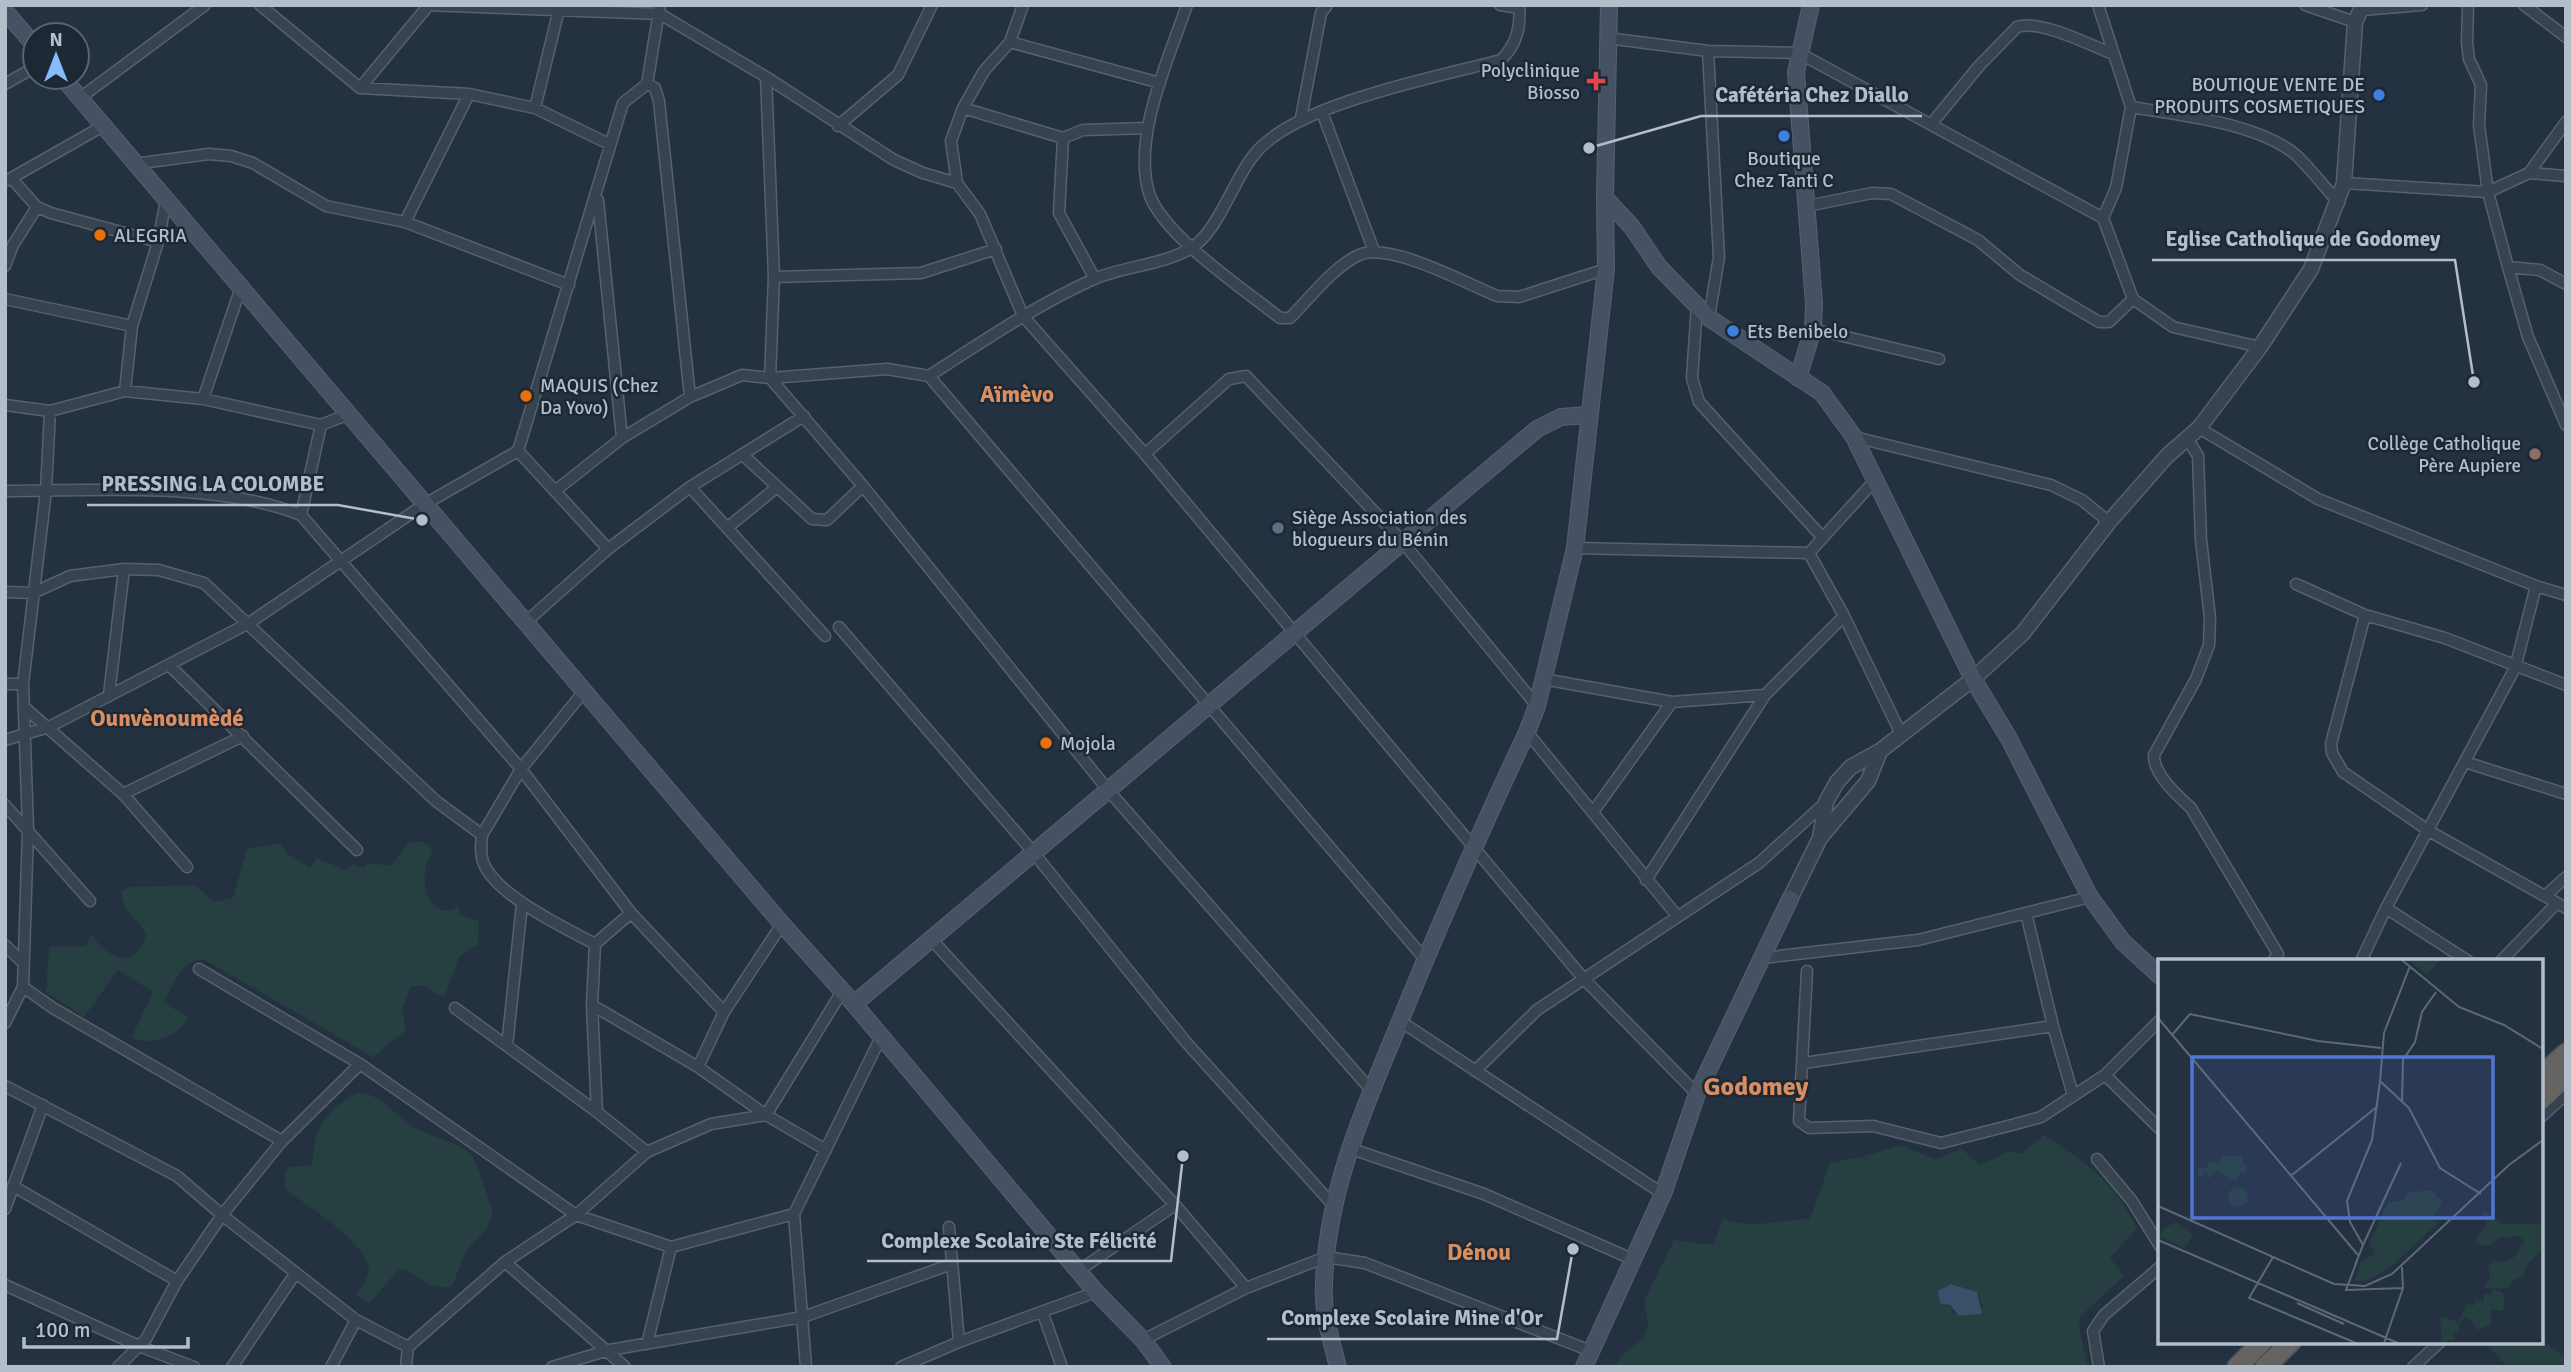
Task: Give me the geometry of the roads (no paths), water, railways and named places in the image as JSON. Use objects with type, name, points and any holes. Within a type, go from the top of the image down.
[{"type":"highway","points":[[2543,1074],[2566,1053]]},
{"type":"highway","points":[[2543,1098],[2566,1076]]},
{"type":"highway","points":[[2237,1367],[2260,1344]]},
{"type":"highway","points":[[2265,1367],[2289,1344]]},
{"type":"main road","points":[[1338,1367],[1325,1316],[1326,1257],[1334,1206],[1349,1148],[1424,958],[1458,888],[1537,706],[1575,548],[1606,268],[1609,5]]},
{"type":"main road","points":[[1798,378],[1813,329],[1814,282],[1796,72],[1811,5]]},
{"type":"main road","points":[[5,11],[21,30]]},
{"type":"main road","points":[[74,91],[240,290],[585,690],[841,993],[854,1004],[1078,1271],[1143,1340],[1158,1365]]},
{"type":"main road","points":[[1605,198],[1632,226],[1659,267],[1709,318],[1822,394],[1854,437],[1877,478],[1973,679],[2008,737],[2090,897],[2116,933],[2158,974]]},
{"type":"main road","points":[[854,1004],[1401,540],[1537,429],[1561,417],[1588,415]]},
{"type":"main road","points":[[1584,1367],[1663,1194],[1696,1094],[1790,899]]},
{"type":"street","points":[[80,98],[205,5]]},
{"type":"street","points":[[260,5],[360,88],[469,94],[535,108],[609,144]]},
{"type":"street","points":[[360,88],[427,5],[660,9],[894,160],[923,173],[957,183]]},
{"type":"street","points":[[838,126],[898,75],[932,5]]},
{"type":"street","points":[[1023,5],[1010,42],[984,71],[963,108],[951,141],[957,183],[980,214],[1023,316],[1146,454],[1475,844],[1584,978],[1696,1094]]},
{"type":"street","points":[[1187,5],[1160,83],[1148,128],[1146,177],[1150,195],[1159,211],[1192,248],[1284,319],[1355,257],[1374,251],[1394,254],[1497,296],[1508,297],[1520,297],[1606,268]]},
{"type":"street","points":[[1301,118],[1321,13],[1327,5]]},
{"type":"street","points":[[929,376],[1023,316],[1095,279],[1192,248],[1205,234],[1259,149],[1301,118],[1377,93],[1500,60],[1513,48],[1518,32],[1519,7],[1500,5]]},
{"type":"street","points":[[2098,5],[2131,107],[2123,160],[2103,218],[2133,299],[2173,327],[2260,347]]},
{"type":"street","points":[[2305,5],[2360,12],[2422,5]]},
{"type":"street","points":[[2468,5],[2467,42],[2469,59],[2481,85],[2479,125],[2488,192],[2528,337],[2566,425]]},
{"type":"street","points":[[2524,5],[2566,37]]},
{"type":"street","points":[[535,108],[559,7]]},
{"type":"street","points":[[5,740],[49,727],[248,623],[425,504],[518,451],[597,194],[622,103],[648,84],[660,9]]},
{"type":"street","points":[[1475,1071],[1537,1010],[1759,863],[1826,802],[1837,782],[1851,767],[1880,751],[1973,679],[2023,633],[2109,522],[2167,456],[2193,433],[2260,347],[2311,269],[2339,203],[2344,183],[2360,12]]},
{"type":"street","points":[[1932,123],[1979,66],[2018,27],[2041,27],[2113,54]]},
{"type":"street","points":[[1607,38],[1708,51],[1799,53],[2103,218]]},
{"type":"street","points":[[1010,42],[1160,83]]},
{"type":"street","points":[[1708,51],[1718,247],[1709,318]]},
{"type":"street","points":[[5,84],[21,75]]},
{"type":"street","points":[[766,77],[774,276],[771,378],[863,486],[1108,790],[1371,1090]]},
{"type":"street","points":[[648,84],[655,88],[659,101],[690,397]]},
{"type":"street","points":[[405,222],[469,94]]},
{"type":"street","points":[[2131,107],[2216,121],[2279,144],[2295,155],[2339,203]]},
{"type":"street","points":[[963,108],[1063,138],[1083,130],[1148,128]]},
{"type":"street","points":[[1322,113],[1374,251]]},
{"type":"street","points":[[2529,173],[2566,121]]},
{"type":"street","points":[[103,126],[9,179],[37,206],[71,221],[158,242]]},
{"type":"street","points":[[1063,138],[1059,214],[1095,279]]},
{"type":"street","points":[[134,164],[209,155],[231,156],[253,163],[326,206],[405,222],[569,285]]},
{"type":"street","points":[[2344,183],[2488,192],[2529,173],[2566,176]]},
{"type":"street","points":[[1807,206],[1872,193],[1891,194],[1978,240],[2020,275],[2099,322],[2109,322],[2133,299]]},
{"type":"street","points":[[597,194],[622,438]]},
{"type":"street","points":[[125,391],[132,326],[158,242],[166,200]]},
{"type":"street","points":[[5,266],[13,245],[37,206]]},
{"type":"street","points":[[774,276],[920,274],[996,249]]},
{"type":"street","points":[[2508,267],[2540,270],[2566,284]]},
{"type":"street","points":[[203,399],[240,290]]},
{"type":"street","points":[[5,299],[132,326]]},
{"type":"street","points":[[1696,305],[1692,378],[1699,402],[1823,538]]},
{"type":"street","points":[[1813,329],[1939,359]]},
{"type":"street","points":[[555,491],[622,438],[690,397],[742,375],[771,378],[887,369],[929,376],[1424,958]]},
{"type":"street","points":[[1146,454],[1229,379],[1247,376],[1401,540],[1537,706]]},
{"type":"street","points":[[5,405],[50,411],[125,391],[203,399],[321,425],[349,414]]},
{"type":"street","points":[[5,1023],[23,987],[28,829],[23,684],[46,491],[50,411]]},
{"type":"street","points":[[526,622],[608,549],[690,487],[804,415]]},
{"type":"street","points":[[301,515],[321,425]]},
{"type":"street","points":[[2193,433],[2318,499],[2536,586],[2566,595]]},
{"type":"street","points":[[2193,433],[2198,456],[2201,540],[2210,618],[2209,645],[2196,679],[2154,755],[2154,764],[2191,808],[2278,954],[2274,959]]},
{"type":"street","points":[[1854,437],[2051,485],[2082,500],[2109,522]]},
{"type":"street","points":[[518,451],[608,549]]},
{"type":"street","points":[[743,455],[812,519],[827,520],[863,486]]},
{"type":"street","points":[[1575,548],[1809,553],[1877,478]]},
{"type":"street","points":[[690,487],[825,636]]},
{"type":"street","points":[[727,528],[777,487]]},
{"type":"street","points":[[5,491],[147,490],[273,504],[301,515],[521,769],[631,913],[723,1013]]},
{"type":"street","points":[[1809,553],[1844,616],[1901,734]]},
{"type":"street","points":[[109,695],[124,569]]},
{"type":"street","points":[[5,593],[33,593],[70,576],[124,569],[159,570],[204,583],[436,801],[482,835]]},
{"type":"street","points":[[2297,584],[2364,615],[2445,638],[2515,668],[2566,685]]},
{"type":"street","points":[[2362,959],[2386,908],[2515,668],[2536,586]]},
{"type":"street","points":[[2364,615],[2331,744],[2332,753],[2343,772],[2429,831],[2562,905],[2503,959]]},
{"type":"street","points":[[1646,880],[1765,695],[1844,616]]},
{"type":"street","points":[[839,626],[1033,852],[1185,1041],[1334,1206]]},
{"type":"street","points":[[169,665],[357,850]]},
{"type":"street","points":[[1543,679],[1672,702],[1765,695]]},
{"type":"street","points":[[5,684],[23,684]]},
{"type":"street","points":[[585,690],[521,769],[482,835],[483,863],[522,904],[595,944]]},
{"type":"street","points":[[1593,812],[1672,702]]},
{"type":"street","points":[[24,708],[123,794],[187,867]]},
{"type":"street","points":[[1527,732],[1678,917]]},
{"type":"street","points":[[123,794],[243,736]]},
{"type":"street","points":[[1790,899],[1820,838],[1868,782],[1880,751]]},
{"type":"street","points":[[2465,762],[2566,794]]},
{"type":"street","points":[[1820,838],[1826,802]]},
{"type":"street","points":[[5,805],[90,901]]},
{"type":"street","points":[[2545,896],[2566,877]]},
{"type":"street","points":[[1762,958],[1918,940],[2090,897]]},
{"type":"street","points":[[507,1046],[522,904]]},
{"type":"street","points":[[2386,908],[2465,959]]},
{"type":"street","points":[[597,1112],[592,1005],[595,944],[631,913]]},
{"type":"street","points":[[2026,913],[2053,1027],[2073,1095]]},
{"type":"street","points":[[698,1067],[723,1013],[782,924]]},
{"type":"street","points":[[932,940],[1175,1205],[1246,1287]]},
{"type":"street","points":[[5,946],[24,964]]},
{"type":"street","points":[[199,969],[360,1064],[576,1215],[671,1247],[794,1214]]},
{"type":"street","points":[[1807,971],[1799,1121],[1809,1128],[1873,1126],[1941,1143],[2041,1117],[2105,1074],[2158,1022]]},
{"type":"street","points":[[23,987],[54,1008],[282,1140]]},
{"type":"street","points":[[406,1367],[408,1347],[505,1262],[576,1215],[646,1152],[711,1124],[766,1115],[841,993]]},
{"type":"street","points":[[592,1005],[698,1067],[766,1115],[826,1150]]},
{"type":"street","points":[[455,1009],[597,1112],[646,1152]]},
{"type":"street","points":[[1400,1021],[1663,1194]]},
{"type":"street","points":[[1804,1063],[2053,1027]]},
{"type":"street","points":[[806,1367],[794,1214],[881,1037]]},
{"type":"street","points":[[118,1367],[146,1339],[177,1281],[222,1215],[282,1140],[360,1064]]},
{"type":"street","points":[[2105,1074],[2158,1127]]},
{"type":"street","points":[[5,1086],[177,1176],[295,1274],[356,1320],[408,1347]]},
{"type":"street","points":[[2543,1115],[2566,1094]]},
{"type":"street","points":[[5,1209],[43,1105]]},
{"type":"street","points":[[1349,1148],[1484,1194],[1632,1259]]},
{"type":"street","points":[[2097,1158],[2137,1208],[2158,1243]]},
{"type":"street","points":[[13,1186],[177,1281]]},
{"type":"street","points":[[1078,1271],[1175,1205]]},
{"type":"street","points":[[949,1227],[959,1342]]},
{"type":"street","points":[[646,1345],[671,1247]]},
{"type":"street","points":[[1143,1340],[1246,1287],[1326,1257],[1366,1263],[1591,1351]]},
{"type":"street","points":[[505,1262],[609,1350],[625,1367]]},
{"type":"street","points":[[552,1367],[609,1350],[803,1317],[952,1264]]},
{"type":"street","points":[[2099,1367],[2093,1331],[2104,1315],[2158,1269]]},
{"type":"street","points":[[232,1367],[295,1274]]},
{"type":"street","points":[[5,1285],[139,1346],[194,1367]]},
{"type":"street","points":[[901,1367],[959,1342],[1043,1314],[1096,1292]]},
{"type":"street","points":[[1043,1314],[1062,1367]]},
{"type":"street","points":[[331,1367],[356,1320]]},
{"type":"street","points":[[2413,1367],[2438,1344]]},
{"type":"water","points":[[1951,1284],[1977,1292],[1982,1314],[1959,1316],[1950,1305],[1940,1304],[1938,1291]]},
{"type":"place","name":"Polyclinique Biosso","points":[[1596,81]]},
{"type":"place","name":"BOUTIQUE VENTE DE PRODUITS COSMETIQUES","points":[[2379,95]]},
{"type":"place","name":"Boutique Chez Tanti C","points":[[1784,136]]},
{"type":"place","name":"Cafétéria Chez Diallo","points":[[1589,148]]},
{"type":"place","name":"ALEGRIA","points":[[100,235]]},
{"type":"place","name":"Ets Benibelo","points":[[1733,331]]},
{"type":"place","name":"Eglise Catholique de Godomey","points":[[2474,382]]},
{"type":"place","name":"MAQUIS (Chez Da Yovo)","points":[[526,396]]},
{"type":"place","name":"Collège Catholique Père Aupiere","points":[[2535,454]]},
{"type":"place","name":"PRESSING LA COLOMBE","points":[[422,520]]},
{"type":"place","name":"Siège Association des blogueurs du Bénin","points":[[1278,528]]},
{"type":"place","name":"Mojola","points":[[1046,743]]},
{"type":"place","name":"Complexe Scolaire Ste Félicité","points":[[1183,1156]]},
{"type":"place","name":"Complexe Scolaire Mine d'Or","points":[[1573,1249]]},
{"type":"district","name":"Aïmèvo","points":[[1017,394]]},
{"type":"district","name":"Ounvènoumèdé","points":[[167,718]]},
{"type":"district","name":"Godomey","points":[[1756,1086]]},
{"type":"district","name":"Dénou","points":[[1479,1252]]}]
